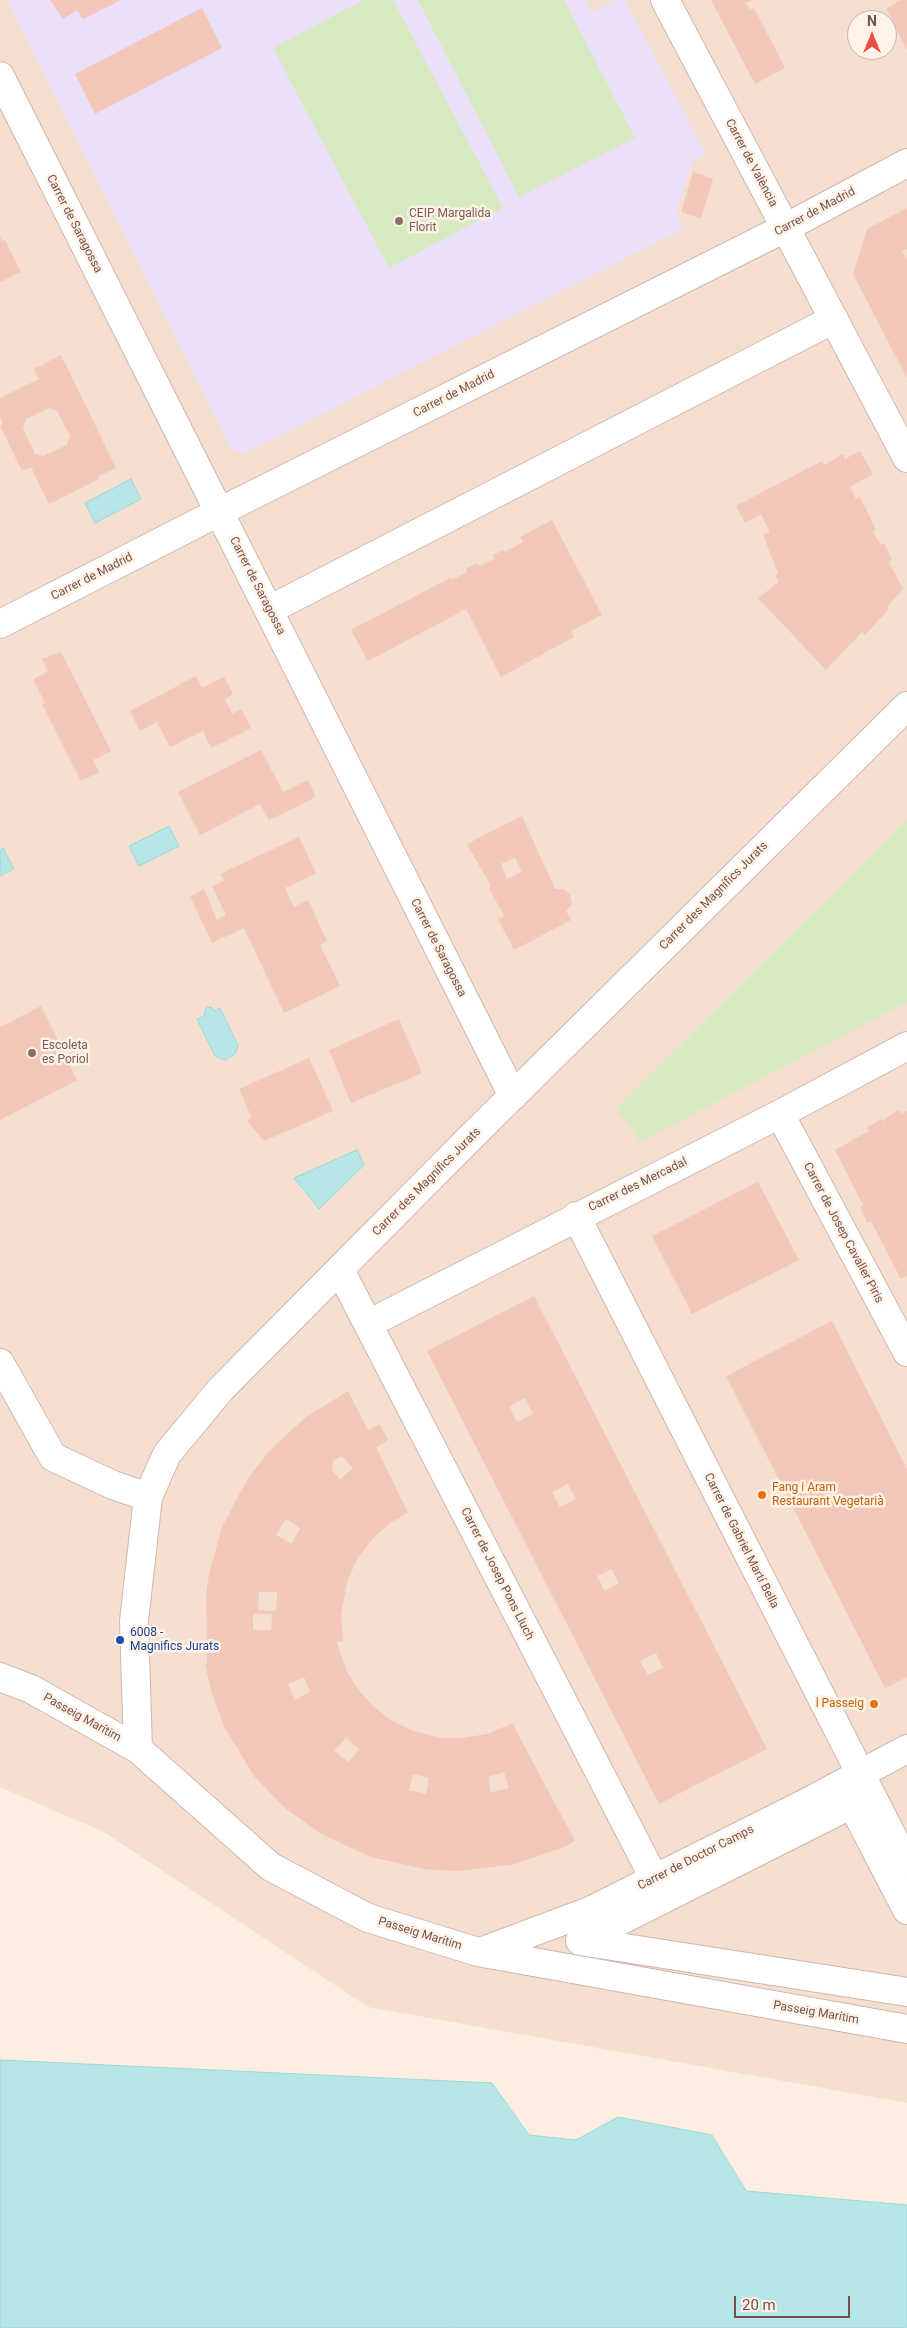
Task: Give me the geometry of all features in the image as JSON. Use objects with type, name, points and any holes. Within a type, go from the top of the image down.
[{"type":"street","name":"Carrer de València","points":[[665,0],[907,458]]},
{"type":"street","name":"Carrer de Saragossa","points":[[2,83],[513,1096]]},
{"type":"street","name":"Carrer de Madrid","points":[[0,624],[785,228],[907,163]]},
{"type":"street","points":[[269,610],[834,320]]},
{"type":"street","name":"Carrer des Magnífics Jurats","points":[[138,1748],[134,1621],[148,1497],[168,1454],[221,1389],[513,1096],[907,706]]},
{"type":"street","name":"Carrer des Mercadal","points":[[368,1324],[576,1216],[780,1114],[907,1046]]},
{"type":"street","name":"Carrer de Josep Cavaller Piris","points":[[780,1114],[907,1352]]},
{"type":"street","name":"Carrer de Gabriel Martí Bella","points":[[576,1216],[859,1774],[870,1817],[907,1865]]},
{"type":"street","name":"Carrer de Josep Pons Lluch","points":[[340,1270],[654,1878]]},
{"type":"street","points":[[0,1363],[53,1458],[113,1485],[148,1497]]},
{"type":"street","name":"Passeig Marítim","points":[[0,1677],[30,1689],[138,1748],[271,1867],[368,1918],[478,1952],[907,2029]]},
{"type":"street","name":"Carrer de Doctor Camps","points":[[478,1952],[601,1918],[654,1878],[804,1816],[859,1774],[907,1749]]},
{"type":"street","points":[[907,1910],[870,1817],[852,1804],[804,1816],[601,1918],[580,1941],[907,1992]]},
{"type":"shaded area","points":[[0,0],[907,0],[907,2103],[368,2007],[104,1832],[0,1787]]},
{"type":"shaded area","name":"CEIP Margalida Florit","points":[[7,0],[585,0],[592,13],[616,0],[625,0],[706,154],[692,162],[676,213],[683,229],[246,453],[238,452],[231,449]]},
{"type":"green space","points":[[364,0],[393,0],[503,208],[389,268],[273,48]]},
{"type":"green space","points":[[418,0],[564,0],[635,138],[519,197]]},
{"type":"green space","points":[[907,820],[907,1002],[640,1142],[616,1108]]},
{"type":"water","points":[[131,479],[141,499],[95,523],[85,503]]},
{"type":"water","points":[[169,826],[179,846],[139,866],[129,846]]},
{"type":"water","points":[[3,848],[14,869],[0,876],[0,851]]},
{"type":"water","points":[[211,1007],[215,1011],[220,1008],[238,1045],[235,1054],[225,1060],[215,1056],[197,1019],[204,1016],[206,1008]]},
{"type":"water","points":[[357,1150],[364,1165],[319,1209],[294,1178]]},
{"type":"water","points":[[0,2060],[492,2083],[529,2135],[576,2140],[618,2117],[712,2135],[746,2191],[907,2205],[907,2328],[0,2328]]},
{"type":"building","points":[[50,0],[121,0],[83,19],[77,10],[63,19]]},
{"type":"building","points":[[711,0],[752,0],[746,3],[750,10],[754,8],[785,68],[755,84]]},
{"type":"building","points":[[901,0],[907,0],[907,50],[897,30],[897,10],[887,10],[886,8]]},
{"type":"building","points":[[202,8],[222,48],[95,114],[75,74]]},
{"type":"building","points":[[693,172],[713,179],[701,218],[681,212]]},
{"type":"building","points":[[907,208],[907,249],[902,251],[907,260],[907,378],[853,274],[867,229]]},
{"type":"building","points":[[0,236],[2,241],[5,240],[21,272],[0,282]]},
{"type":"building","points":[[61,355],[116,468],[97,477],[99,479],[49,504],[31,467],[22,471],[0,426],[3,423],[0,417],[0,398],[39,379],[34,369]],"holes":[[[49,408],[57,411],[70,436],[67,445],[43,456],[35,454],[23,428],[26,419]]]},
{"type":"building","points":[[860,451],[873,474],[850,487],[856,499],[860,497],[876,530],[873,532],[881,545],[884,543],[892,560],[889,562],[903,589],[887,607],[889,609],[865,635],[862,632],[826,670],[758,598],[779,582],[775,576],[778,573],[763,535],[770,532],[761,514],[745,523],[736,506],[822,461],[824,465],[843,454],[845,459]]},
{"type":"building","points":[[552,520],[602,615],[571,631],[574,637],[501,677],[466,609],[368,661],[351,630],[450,578],[452,580],[467,572],[466,569],[477,563],[479,566],[494,559],[492,555],[504,550],[505,552],[523,542],[520,537]]},
{"type":"building","points":[[61,652],[111,751],[93,760],[99,772],[81,781],[42,704],[45,703],[33,679],[48,672],[42,659]]},
{"type":"building","points":[[196,676],[202,688],[224,677],[233,694],[225,699],[232,714],[241,709],[251,728],[211,748],[203,731],[170,747],[157,722],[140,731],[130,711]]},
{"type":"building","points":[[261,750],[283,792],[308,780],[316,797],[269,820],[260,804],[200,835],[178,792]]},
{"type":"building","points":[[522,816],[555,889],[563,889],[570,894],[572,904],[566,911],[571,920],[514,950],[498,919],[504,916],[489,888],[491,886],[467,844]],"holes":[[[515,857],[522,872],[507,879],[501,864]]]},
{"type":"building","points":[[299,837],[316,873],[285,888],[294,907],[308,900],[327,941],[320,945],[340,986],[284,1013],[244,928],[212,943],[190,896],[204,889],[217,920],[226,915],[212,886],[224,881],[220,874]]},
{"type":"building","name":"Escoleta es Poriol","points":[[41,1006],[77,1080],[0,1120],[0,1027]]},
{"type":"building","points":[[399,1019],[422,1073],[351,1103],[329,1050]]},
{"type":"building","points":[[309,1058],[333,1111],[264,1141],[247,1121],[252,1118],[239,1089]]},
{"type":"building","points":[[899,1110],[902,1114],[907,1111],[907,1276],[901,1279],[871,1221],[867,1223],[860,1207],[863,1205],[835,1150],[869,1131],[867,1127],[882,1119],[886,1123],[884,1119]]},
{"type":"building","points":[[758,1182],[799,1260],[692,1314],[652,1236]]},
{"type":"building","points":[[534,1296],[767,1749],[659,1804],[427,1351]],"holes":[[[525,1398],[533,1414],[517,1422],[509,1407]],[[568,1484],[576,1499],[560,1507],[552,1492]],[[611,1569],[619,1583],[605,1591],[597,1576]],[[656,1653],[663,1668],[648,1675],[640,1661]]]},
{"type":"building","points":[[832,1321],[907,1469],[907,1677],[885,1688],[726,1376]]},
{"type":"building","points":[[348,1391],[368,1430],[380,1424],[388,1440],[376,1447],[408,1513],[390,1523],[373,1538],[358,1558],[348,1579],[341,1614],[343,1641],[337,1642],[346,1670],[360,1692],[374,1707],[390,1720],[414,1731],[440,1738],[461,1738],[488,1734],[512,1723],[575,1841],[564,1847],[511,1865],[457,1871],[424,1869],[371,1857],[321,1834],[285,1808],[254,1776],[225,1728],[213,1697],[205,1665],[207,1664],[206,1598],[209,1574],[222,1527],[247,1480],[269,1451],[306,1417]],"holes":[[[342,1456],[353,1468],[340,1479],[332,1470],[333,1461]],[[286,1519],[300,1528],[292,1544],[276,1535]],[[259,1592],[277,1592],[276,1611],[258,1610]],[[253,1614],[272,1614],[271,1630],[253,1630]],[[304,1677],[310,1692],[295,1700],[288,1684]],[[346,1738],[359,1749],[349,1762],[334,1751]],[[504,1772],[509,1788],[491,1793],[488,1777]],[[413,1774],[429,1778],[426,1794],[409,1790]]]},
{"type":"place","name":"CEIP Margalida Florit","points":[[399,221]]},
{"type":"place","name":"Escoleta es Poriol","points":[[32,1053]]},
{"type":"place","name":"Fang i Aram Restaurant Vegetarià","points":[[762,1495]]},
{"type":"place","name":"6008 - Magnifics Jurats","points":[[120,1640]]},
{"type":"place","name":"l Passeig","points":[[874,1704]]}]
